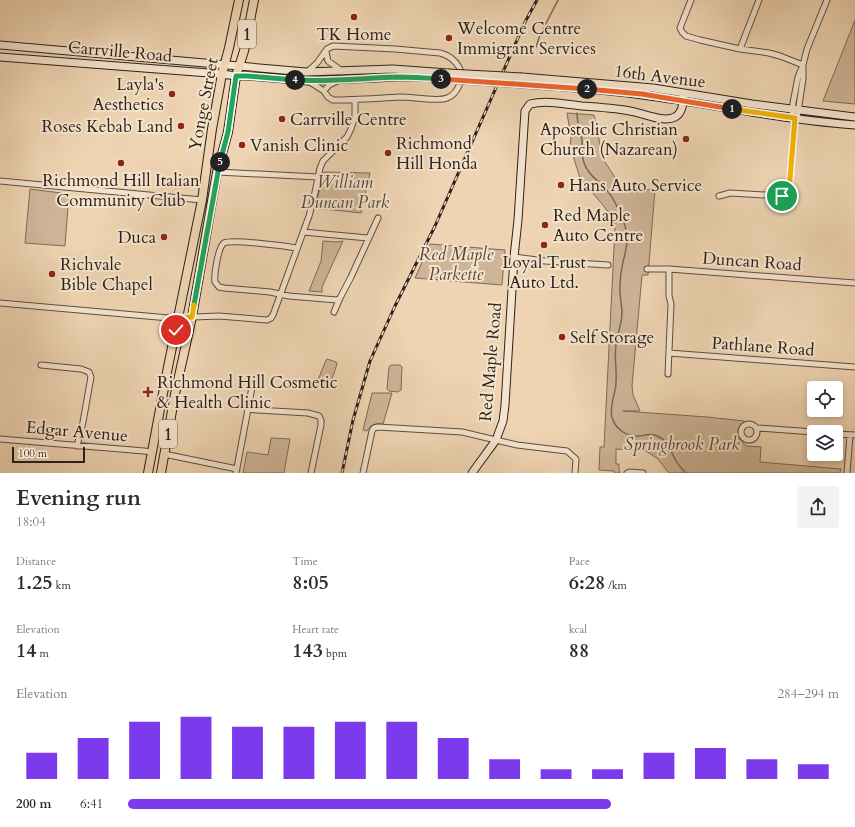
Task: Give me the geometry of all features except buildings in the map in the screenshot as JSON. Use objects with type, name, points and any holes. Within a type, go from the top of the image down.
[{"type":"main road","name":"Yonge Street","points":[[148,473],[202,200],[212,129],[222,74],[239,0]]},
{"type":"main road","name":"Yonge Street","points":[[161,473],[175,394],[192,317],[218,172],[228,132],[236,76],[244,51],[254,0]]},
{"type":"main road","name":"Carrville Road","points":[[0,45],[225,65]]},
{"type":"main road","points":[[89,53],[89,63]]},
{"type":"main road","name":"Carrville Road","points":[[0,57],[236,76]]},
{"type":"main road","points":[[147,68],[148,58]]},
{"type":"main road","name":"16th Avenue","points":[[225,65],[306,72],[393,70],[448,76],[642,87],[796,110],[855,117]]},
{"type":"main road","name":"16th Avenue","points":[[236,76],[338,80],[448,76]]},
{"type":"main road","name":"16th Avenue","points":[[522,80],[642,94],[795,118],[855,125]]},
{"type":"main road","points":[[683,101],[684,93]]},
{"type":"main road","name":"16th Avenue","points":[[530,104],[538,102],[615,109],[662,119],[670,119],[676,117],[681,111],[683,101]]},
{"type":"main road","name":"Red Maple Road","points":[[472,473],[496,440],[503,421],[525,111],[530,104]]},
{"type":"street","points":[[691,0],[680,28],[686,36],[740,49],[769,53],[803,65]]},
{"type":"street","points":[[740,49],[759,0]]},
{"type":"street","points":[[719,196],[730,193],[782,196],[787,194],[789,191],[796,110],[793,103],[798,78],[827,0]]},
{"type":"street","points":[[306,72],[317,64],[326,52],[333,46],[344,46],[440,53],[451,57],[458,65],[462,76],[461,81],[450,97],[442,100],[402,98],[333,100],[308,80]]},
{"type":"street","points":[[326,52],[328,61],[343,71]]},
{"type":"street","points":[[324,92],[329,85],[338,80]]},
{"type":"street","points":[[0,303],[178,318],[219,316],[267,320],[271,318],[309,216],[323,161],[347,137],[355,116],[355,100]]},
{"type":"street","points":[[218,172],[318,177]]},
{"type":"street","points":[[0,181],[202,200]]},
{"type":"street","points":[[334,312],[378,218]]},
{"type":"street","points":[[303,232],[368,238]]},
{"type":"street","points":[[296,248],[230,242],[225,243],[220,251],[215,282],[217,285],[224,288],[270,292],[289,296],[321,299],[337,300],[340,298]]},
{"type":"street","points":[[514,257],[545,262],[608,264]]},
{"type":"street","name":"Duncan Road","points":[[646,269],[669,269],[855,283]]},
{"type":"street","points":[[668,374],[671,304],[669,296],[669,269]]},
{"type":"street","name":"Pathlane Road","points":[[669,352],[855,367]]},
{"type":"street","points":[[41,365],[81,368],[89,372],[91,377],[77,446]]},
{"type":"street","points":[[164,454],[236,471],[252,387]]},
{"type":"street","points":[[248,409],[308,413],[319,416],[321,425],[311,473]]},
{"type":"street","points":[[362,473],[372,431],[376,427],[462,432],[517,445],[567,451],[576,459],[575,473]]},
{"type":"street","points":[[757,428],[807,432]]},
{"type":"street","points":[[847,473],[852,435]]},
{"type":"street","name":"Edgar Avenue","points":[[0,439],[152,452]]},
{"type":"street","points":[[627,473],[643,473]]},
{"type":"green space","points":[[855,20],[855,104],[823,101]]},
{"type":"green space","name":"Springbrook Park","points":[[567,113],[594,115],[603,159],[622,188],[655,190],[648,275],[642,275],[632,386],[633,395],[640,411],[623,411],[744,421],[739,433],[739,439],[746,446],[761,447],[760,462],[841,469],[840,473],[669,473],[657,458],[646,451],[616,449],[616,464],[619,464],[620,472],[615,473],[614,471],[599,470],[600,447],[604,447],[615,228],[614,220],[580,178],[570,146],[571,138]]},
{"type":"green space","name":"William Duncan Park","points":[[324,172],[370,173],[361,213],[315,208]]},
{"type":"green space","points":[[30,189],[69,194],[65,246],[25,243]]},
{"type":"green space","points":[[323,241],[343,241],[322,287],[322,292],[309,291],[321,261]]},
{"type":"green space","name":"Red Maple Parkette","points":[[430,244],[505,250],[502,285],[415,278]]},
{"type":"green space","points":[[327,359],[336,362],[337,364],[330,385],[328,386],[319,383],[318,380]]},
{"type":"green space","points":[[391,365],[400,365],[402,367],[401,390],[398,392],[389,391],[387,389],[389,367]]},
{"type":"green space","points":[[372,393],[392,393],[383,424],[374,424],[367,431],[363,430]]},
{"type":"green space","points":[[271,438],[290,439],[284,473],[243,473],[247,452],[268,455]]},
{"type":"waterway","points":[[536,47],[540,35],[558,0]]},
{"type":"waterway","points":[[577,113],[582,140],[582,155],[587,170],[613,198],[622,218],[627,235],[627,245],[620,277],[622,317],[615,350],[616,382],[611,408],[612,417],[619,429],[631,436],[648,434],[655,435],[664,440],[677,463],[686,473]]},
{"type":"railway","points":[[342,473],[353,420],[370,361],[395,306],[435,226],[525,22],[537,0]]},
{"type":"place","name":"TK Home","points":[[354,17]]},
{"type":"place","name":"Welcome Centre Immigrant Services","points":[[449,38]]},
{"type":"place","name":"Layla's Aesthetics","points":[[172,94]]},
{"type":"place","name":"Carrville Centre","points":[[282,119]]},
{"type":"place","name":"Roses Kebab Land","points":[[181,126]]},
{"type":"place","name":"Apostolic Christian Church (Nazarean)","points":[[686,139]]},
{"type":"place","name":"Vanish Clinic","points":[[242,145]]},
{"type":"place","name":"Richmond Hill Honda","points":[[388,153]]},
{"type":"place","name":"Richmond Hill Italian Community Club","points":[[121,163]]},
{"type":"place","name":"Hans Auto Service","points":[[561,185]]},
{"type":"place","name":"Red Maple Auto Centre","points":[[545,225]]},
{"type":"place","name":"Duca","points":[[164,237]]},
{"type":"place","name":"Loyal Trust Auto Ltd.","points":[[544,245]]},
{"type":"place","name":"Richvale Bible Chapel","points":[[52,274]]},
{"type":"place","name":"Self Storage","points":[[562,337]]},
{"type":"place","name":"Richmond Hill Cosmetic & Health Clinic","points":[[148,392]]},
{"type":"route","points":[[176,330],[178,318],[192,317],[218,172],[228,132],[236,76],[308,80],[422,77],[582,88],[642,94],[795,118],[789,191],[787,194],[782,196]]}]
